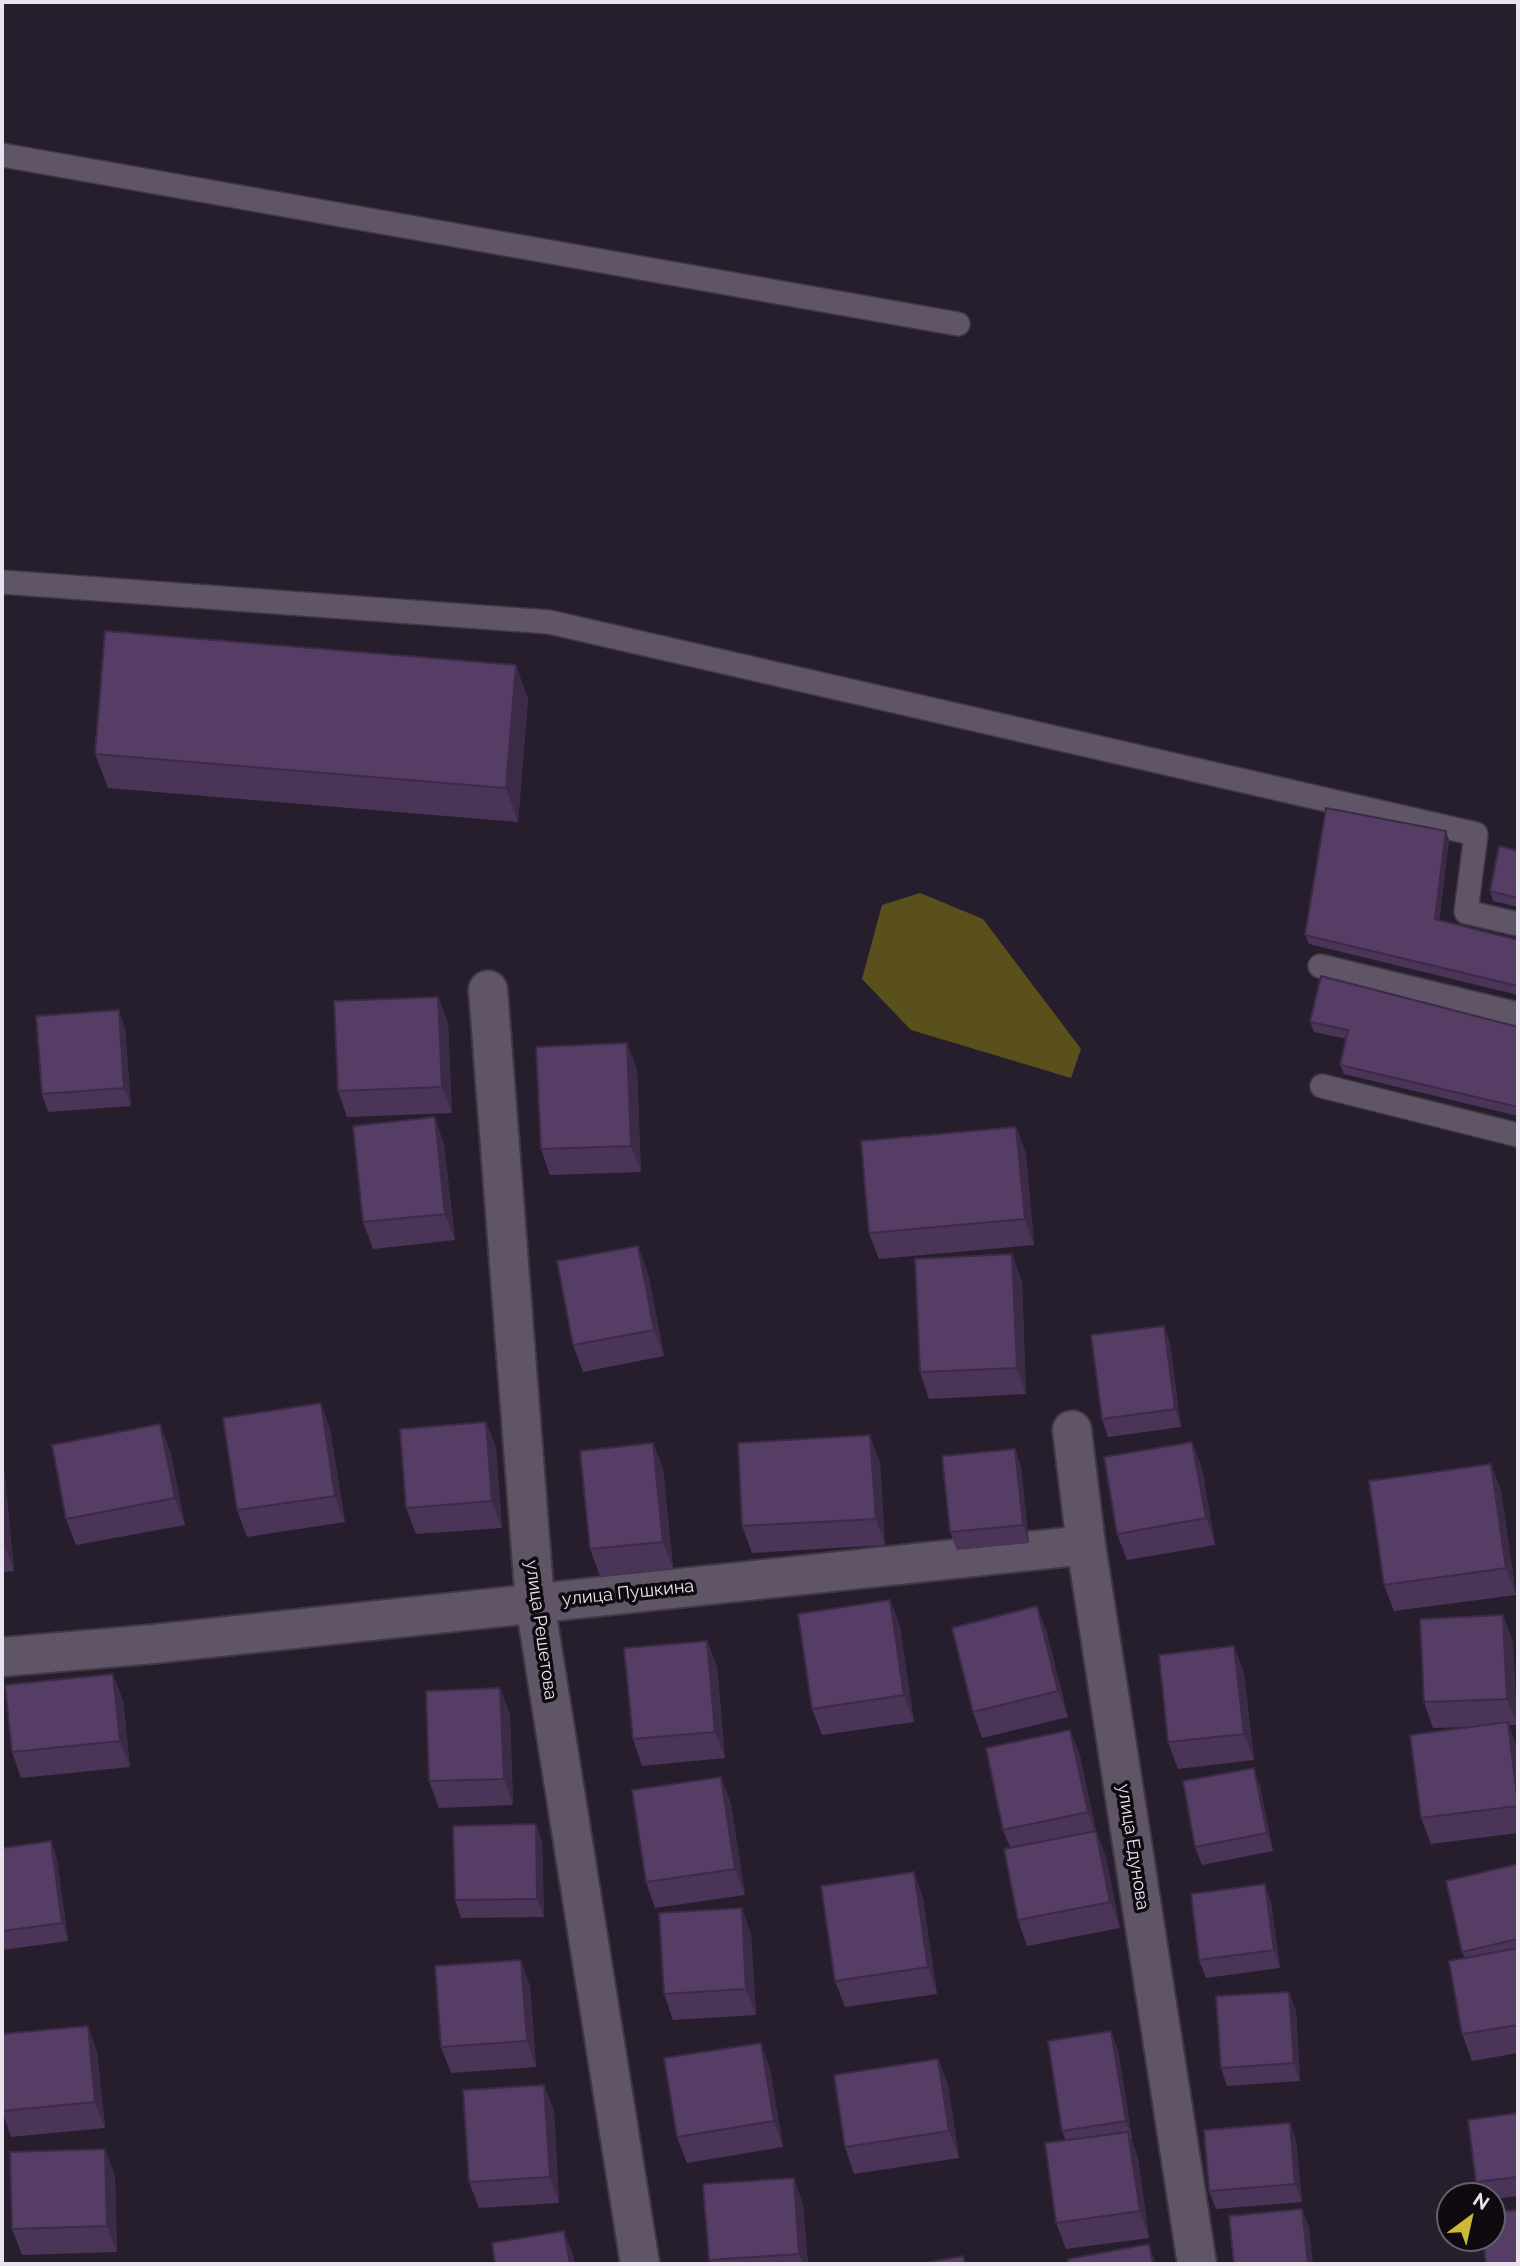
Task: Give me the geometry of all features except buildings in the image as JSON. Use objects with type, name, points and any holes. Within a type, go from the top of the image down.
[{"type":"street","name":"улица Решетова","points":[[488,990],[535,1603],[640,2264]]},
{"type":"street","name":"улица Едунова","points":[[1072,1430],[1086,1545],[1197,2264]]},
{"type":"street","name":"улица Пушкина","points":[[2,1657],[153,1644],[1086,1545]]},
{"type":"lane","points":[[2,155],[958,324]]},
{"type":"lane","points":[[2,582],[549,622],[1476,835],[1466,912],[1518,924]]},
{"type":"lane","points":[[1320,966],[1518,1014]]},
{"type":"lane","points":[[1322,1086],[1518,1135]]},
{"type":"shaded area","points":[[920,893],[983,919],[1081,1049],[1071,1078],[911,1030],[862,979],[882,905]]}]
